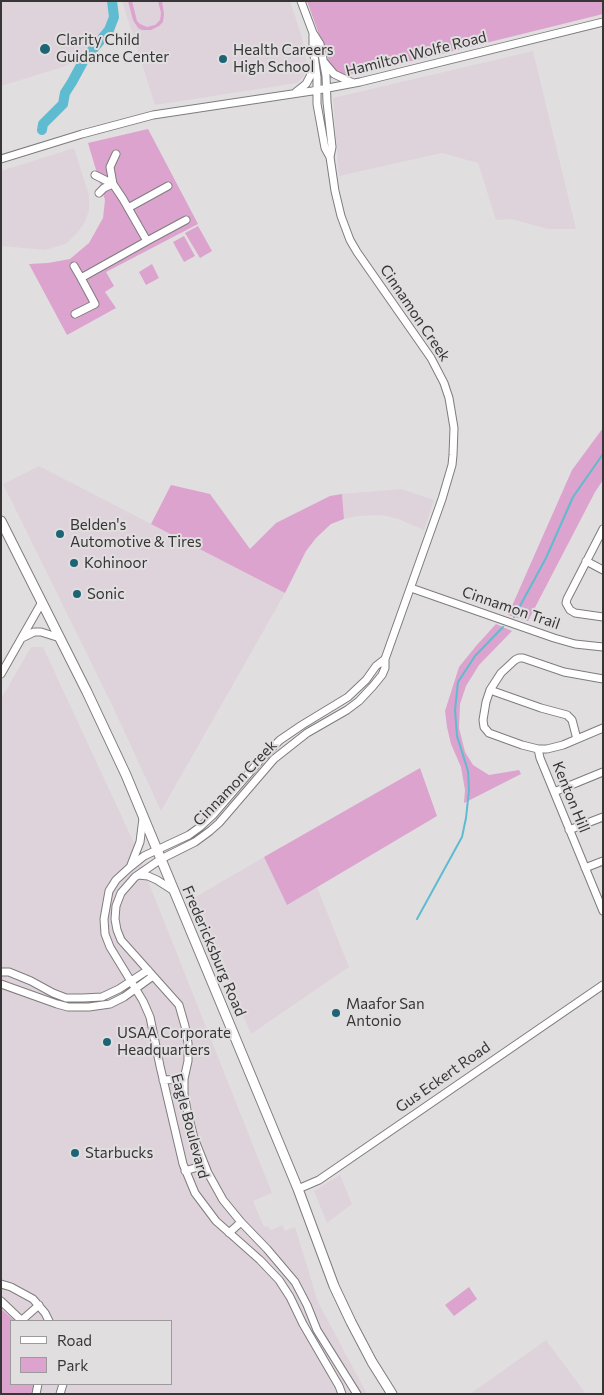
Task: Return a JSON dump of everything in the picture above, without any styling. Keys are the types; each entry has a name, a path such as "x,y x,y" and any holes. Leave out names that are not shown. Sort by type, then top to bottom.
{"main road":[{"name":"Fredericksburg Road","path":"1,521 126,775 298,1189 334,1286 372,1362 392,1394"}],"street":[{"name":"Cinnamon Creek","path":"159,854 195,842 210,831 280,754 307,733 347,710 382,675 385,668 385,659 442,499 452,465 453,417 444,383 431,358 370,272 350,240 340,216 330,157 332,147 323,60 320,44 313,32 301,1"},
{"name":"Hamilton Wolfe Road","path":"1,159 153,115 326,89 603,22"},
{"name":"Cinnamon Creek","path":"313,32 317,104 325,148 330,157"},
{"path":"323,60 334,74 354,83"},
{"path":"292,94 306,84 316,65"},
{"path":"116,154 110,167 113,184 147,242"},
{"path":"95,176 113,184"},
{"path":"99,193 104,188 113,184"},
{"path":"128,208 168,186"},
{"path":"81,278 186,220"},
{"path":"74,266 95,304 75,314"},
{"path":"603,529 567,599 567,607 575,613 603,618"},
{"path":"586,561 603,570"},
{"name":"Cinnamon Trail","path":"411,588 561,640 575,644 603,647"},
{"path":"1,674 42,602"},
{"path":"22,639 29,634 41,632 60,638"},
{"path":"603,679 564,672 519,658 501,673 490,690 483,720 489,733 538,749 556,747 603,728"},
{"name":"Cinnamon Creek","path":"159,854 200,827 280,740 339,704 358,688 376,666 385,659"},
{"path":"366,680 373,686"},
{"path":"490,690 567,715 572,720 578,739"},
{"name":"Kenton Hill","path":"538,749 540,758 602,907"},
{"path":"554,792 603,772"},
{"path":"219,808 226,814"},
{"path":"570,830 603,816"},
{"path":"131,866 140,842 143,818"},
{"name":"Eagle Boulevard","path":"159,854 144,856 116,880 109,891 104,919 105,934 110,947 136,989 150,1017 185,1170 195,1193 216,1221 260,1260 279,1280 342,1394"},
{"name":"Eagle Boulevard","path":"159,854 121,893 116,906 115,919 117,930 122,940 179,1005 185,1026 188,1061 184,1079 184,1094 194,1138 204,1165 224,1200 241,1222 267,1248 295,1282 308,1305 317,1330 357,1394"},
{"path":"585,868 603,861"},
{"path":"138,875 148,876 174,891"},
{"path":"1,972 9,972 66,998 83,998 102,997 131,982 148,970"},
{"path":"1,984 68,1007 89,1007 110,1004 124,997 153,976"},
{"name":"Gus Eckert Road","path":"298,1189 319,1180 603,985"},
{"path":"163,1080 184,1079"},
{"path":"185,1170 204,1165"},
{"path":"230,1233 241,1222"},
{"path":"1,1284 34,1299 48,1320"},
{"path":"1,1301 21,1320"},
{"path":"23,1320 39,1305"}],"shaded area":[{"name":"Clarity Child Guidance Center","path":"1,1 110,1 111,4 106,28 79,59 63,67 1,86"},
{"name":"Health Careers High School","path":"122,1 290,1 302,37 307,66 304,76 297,83 155,105"},
{"path":"533,51 576,229 548,229 511,219 496,220 478,163 442,153 339,176 333,98"},
{"path":"74,148 89,195 89,210 85,222 78,232 67,243 45,250 1,246 1,171"},
{"path":"39,466 285,593 161,811 112,705 3,484"},
{"path":"401,489 434,500 424,530 398,519 382,515 358,516 344,519 342,494"},
{"name":"USAA Corporate Headquarters","path":"31,647 43,647 135,845 272,1193 253,1201 264,1227 267,1226 271,1230 282,1225 285,1231 295,1227 318,1302 367,1394 1,1394 1,699"},
{"path":"264,857 287,904 317,887 349,967 251,1034 192,899"},
{"path":"340,1175 352,1204 327,1223 314,1191"},
{"path":"546,1340 586,1394 470,1394"}],"green space":[{"path":"128,1 132,1 137,21 147,27 155,25 160,20 161,13 158,1 162,1 163,22 151,30 138,28 133,20"},
{"path":"307,1 603,1 603,14 425,58 347,75 336,72 330,65"},
{"path":"148,129 198,224 106,272 114,286 105,292 116,308 67,335 29,264 70,259 89,243 103,218 105,200 88,143"},
{"path":"198,226 212,251 200,258 185,233"},
{"path":"184,236 195,256 184,262 173,242"},
{"path":"152,264 159,278 146,285 139,272"},
{"path":"603,428 603,480 528,621 508,615 572,470"},
{"path":"171,485 210,494 250,549 276,523 330,496 342,494 344,519 331,524 316,538 306,551 285,593 151,524"},
{"path":"496,624 512,631 479,665 466,686 460,704 459,728 465,752 473,765 489,775 519,770 521,774 464,803 465,790 461,767 451,744 445,711 459,667"},
{"path":"420,768 437,816 287,905 264,857"},
{"path":"469,1287 477,1299 454,1316 445,1305"},
{"path":"1,1309 14,1320 10,1320 10,1385 34,1385 32,1394 1,1394"}],"waterway":[{"path":"42,130 43,124 63,104 65,93 84,60 109,30 114,17 112,1"},
{"path":"514,617 546,558 573,497 603,454"},
{"path":"417,919 462,837 466,818 469,790 468,771 457,736 455,710 458,682 475,656 503,627"}],"place":[{"name":"Clarity Child Guidance Center","path":"45,49"},
{"name":"Health Careers High School","path":"223,59"},
{"name":"Belden's Automotive & Tires","path":"60,534"},
{"name":"Kohinoor","path":"74,563"},
{"name":"Sonic","path":"77,594"},
{"name":"Maafor San Antonio","path":"336,1013"},
{"name":"USAA Corporate Headquarters","path":"107,1042"},
{"name":"Starbucks","path":"75,1153"}]}
